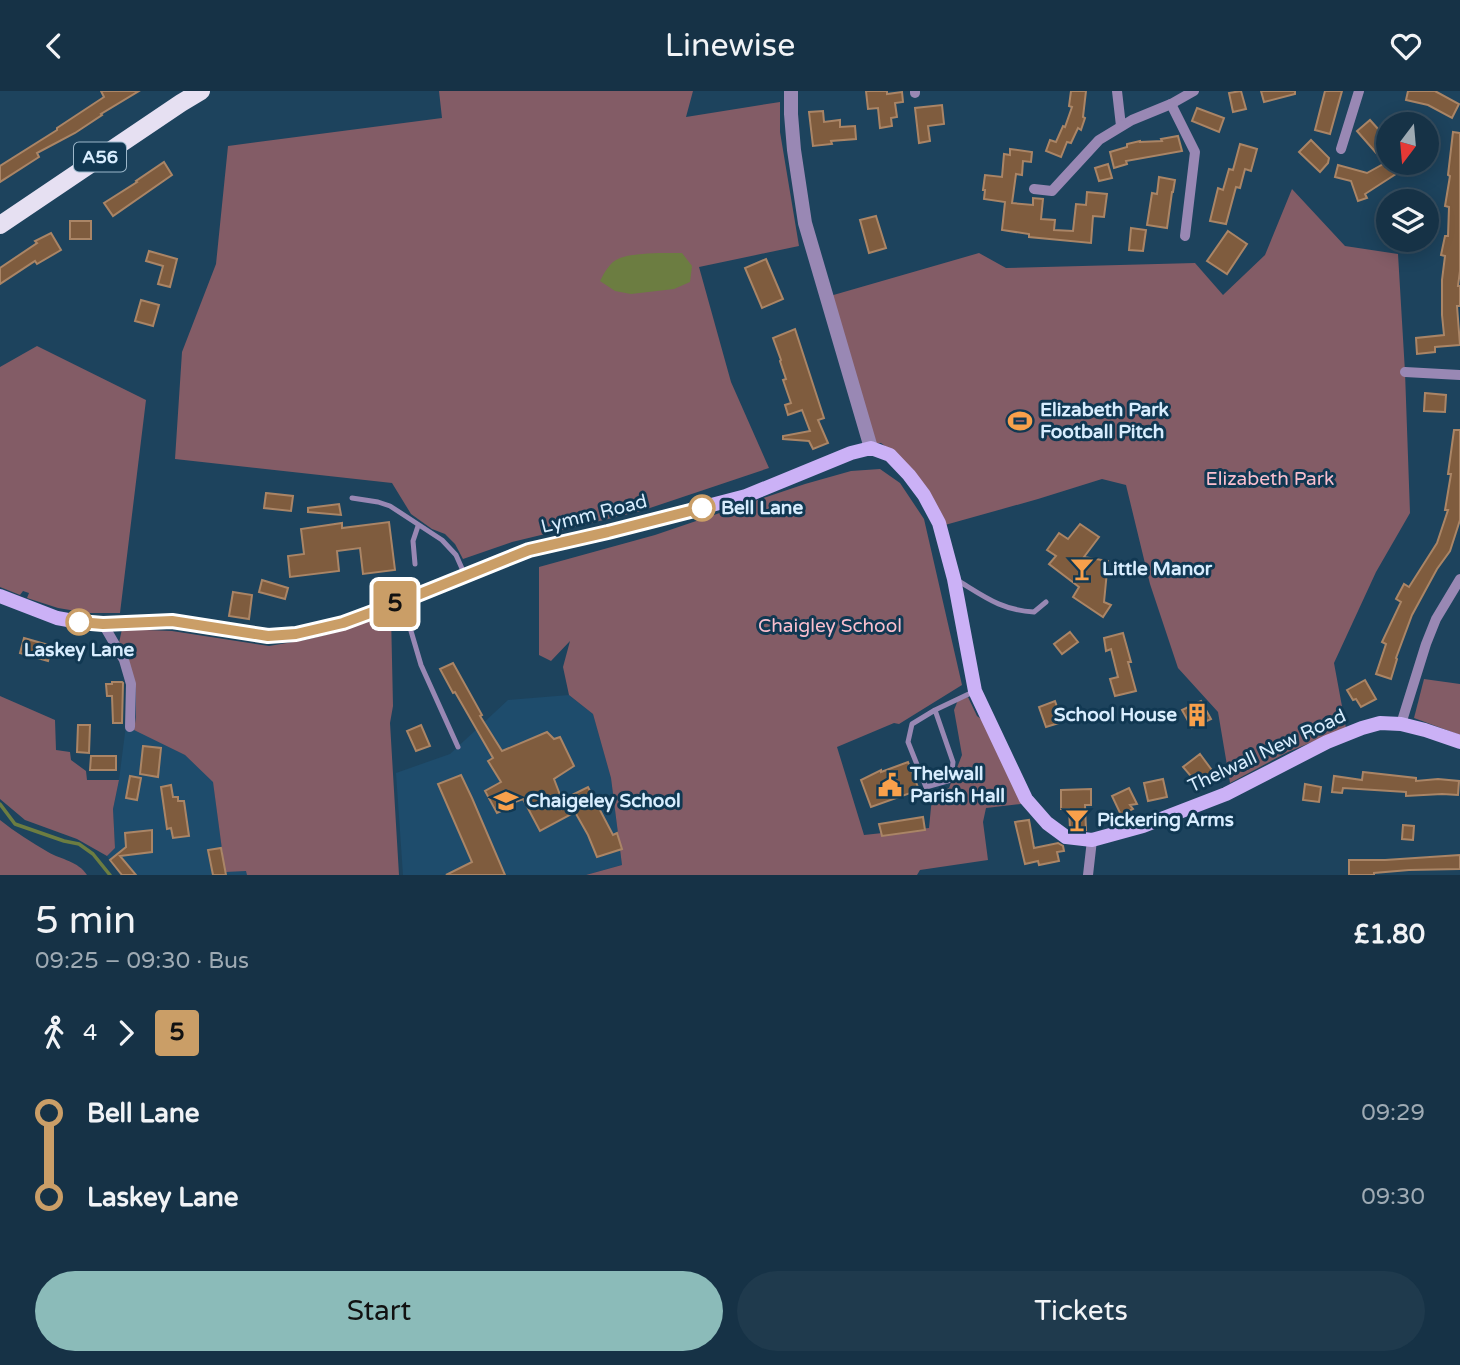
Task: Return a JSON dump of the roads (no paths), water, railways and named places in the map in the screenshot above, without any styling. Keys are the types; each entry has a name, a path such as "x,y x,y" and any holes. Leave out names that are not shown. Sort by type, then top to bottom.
{"main road":[{"name":"A56","path":"0,225 201,91"},
{"name":"Lymm Road","path":"0,596 57,618 79,622 103,624 172,621 268,636 296,634 343,623 529,550 746,496 851,453 871,448"},
{"path":"871,448 890,456 909,474 925,495 939,523 954,579 975,691 1026,799 1047,823 1066,837 1092,841"},
{"name":"Thelwall New Road","path":"1092,841 1143,826 1226,794 1327,742 1380,723 1401,724 1460,742"}],"street":[{"path":"792,91 794,151 805,223 871,448"},
{"path":"1117,91 1121,126"},
{"path":"1034,189 1052,191 1099,140 1132,120 1194,91"},
{"path":"1341,149 1359,91"},
{"path":"1171,104 1195,152 1185,236"},
{"path":"1405,372 1460,375"},
{"path":"1401,724 1436,619 1460,579"},
{"path":"103,624 124,660 131,684 130,727"},
{"path":"1088,875 1092,841"}],"lane":[{"path":"352,498 390,506 448,546 456,555 465,576"},
{"path":"415,564 413,541 418,526"},
{"path":"954,579 1003,607 1016,611 1034,612 1046,602"},
{"path":"405,600 421,665 458,747"},
{"path":"934,710 954,762 951,780 926,787 908,741 912,724 934,710 975,691"}],"waterway":[{"path":"0,804 15,824 79,844 93,854 110,875"}],"place":[{"name":"Elizabeth Park Football Pitch","path":"1020,421"},
{"name":"Bell Lane","path":"702,508"},
{"name":"Little Manor","path":"1082,569"},
{"name":"Laskey Lane","path":"79,622"},
{"name":"School House","path":"1197,715"},
{"name":"Thelwall Parish Hall","path":"890,785"},
{"name":"Chaigeley School","path":"506,801"},
{"name":"Pickering Arms","path":"1077,820"}],"park label":[{"name":"Elizabeth Park","path":"1270,479"},
{"name":"Chaigley School","path":"830,626"}]}
